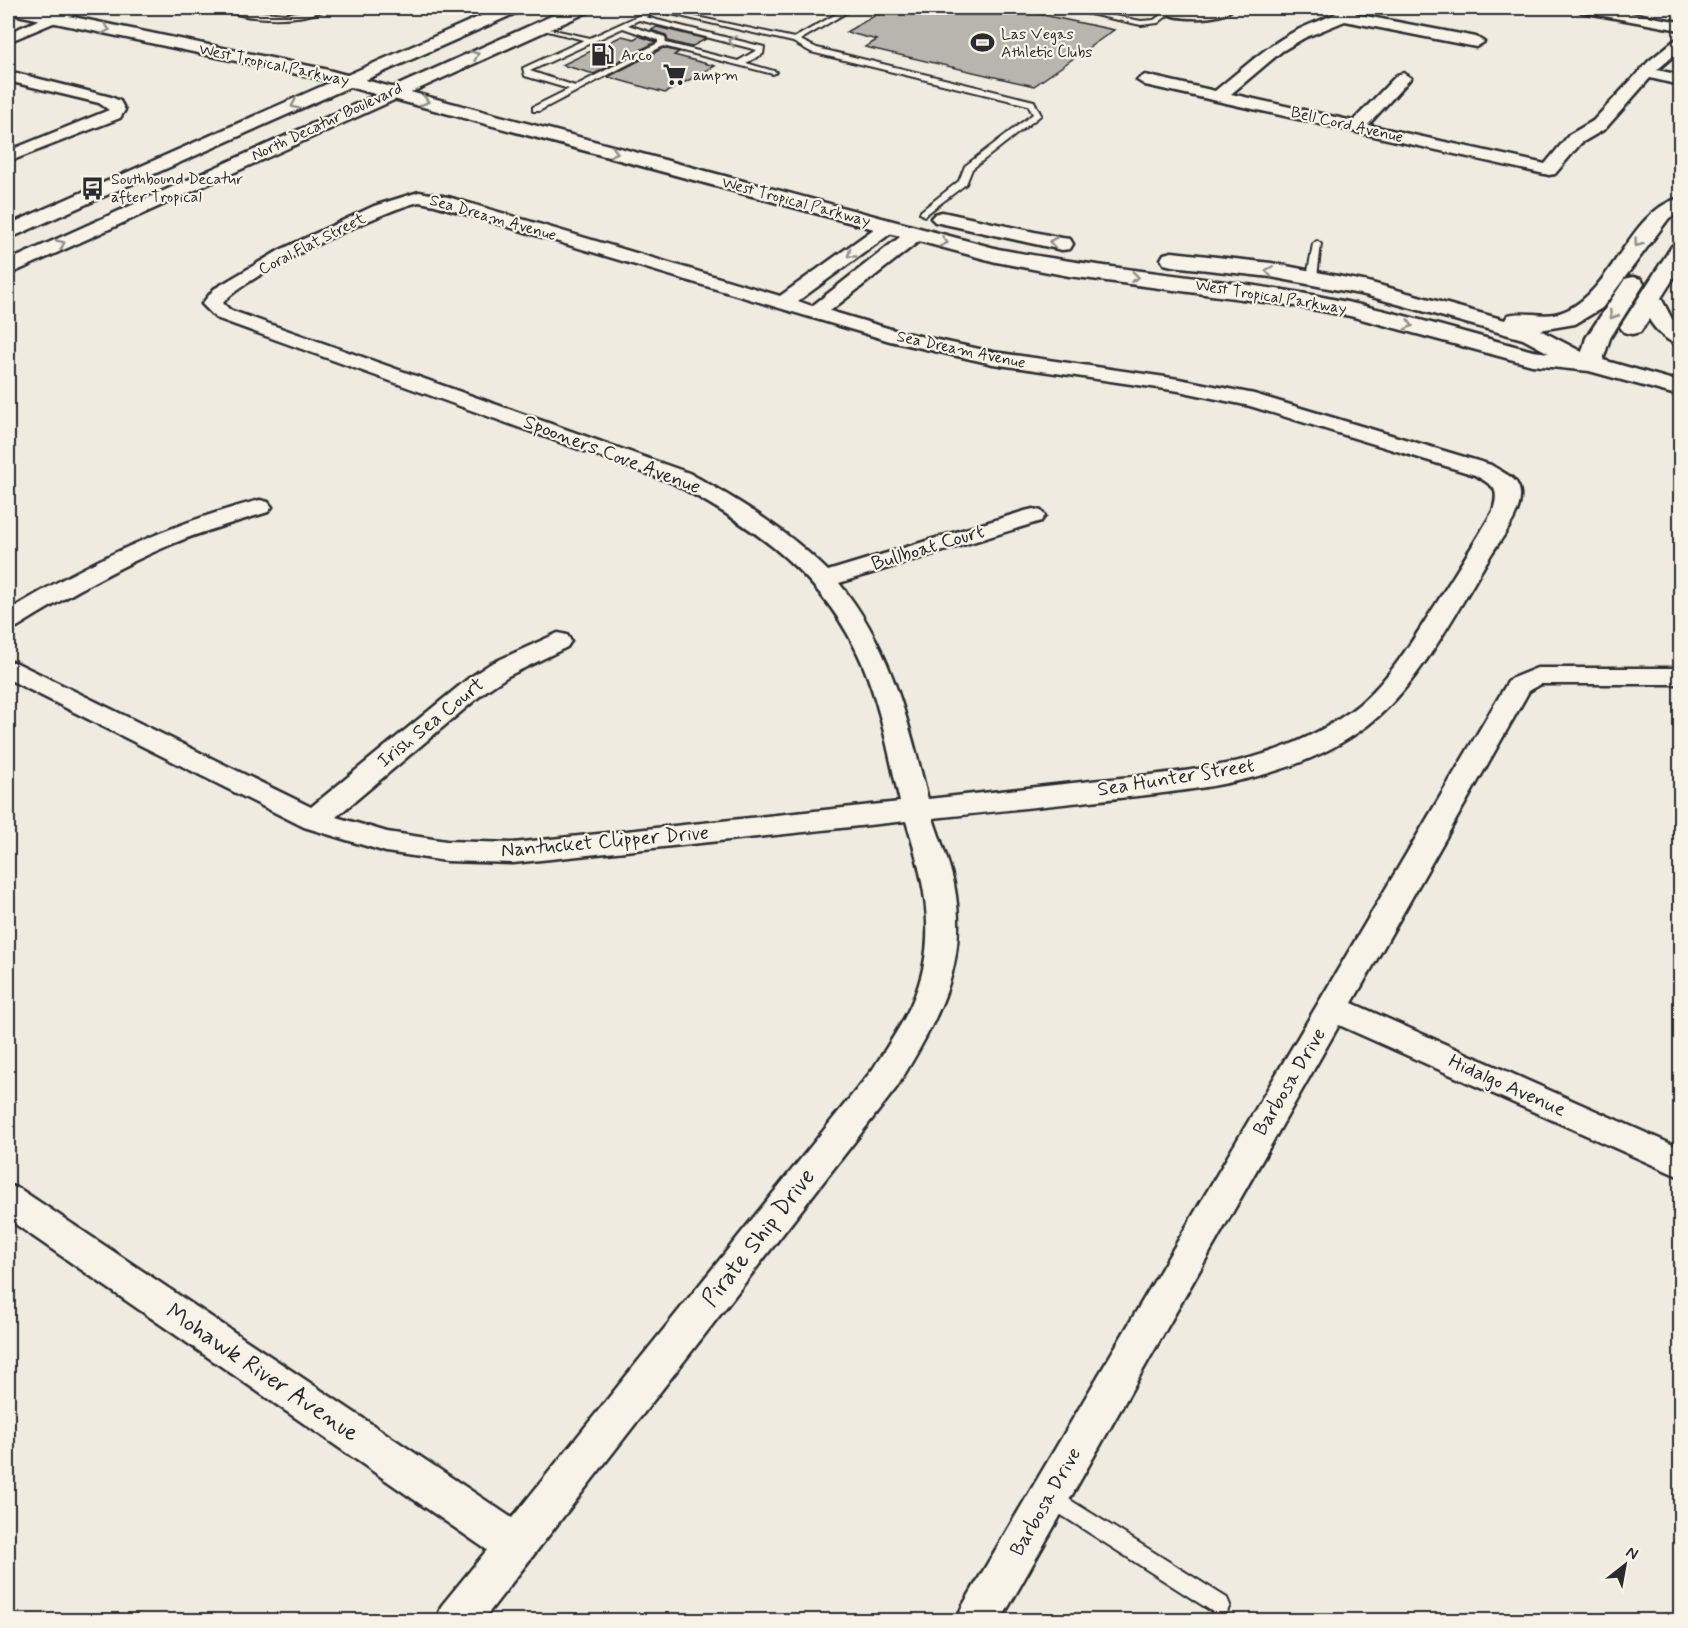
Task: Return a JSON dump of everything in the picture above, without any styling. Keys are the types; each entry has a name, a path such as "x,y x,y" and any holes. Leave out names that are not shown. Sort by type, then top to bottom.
{"main road":[{"name":"West Tropical Parkway","path":"8,8 393,92 908,226 996,255 1069,269 1295,298 1352,310 1532,358 1590,364 1680,389"},
{"name":"North Decatur Boulevard","path":"8,233 512,8"},
{"name":"North Decatur Boulevard","path":"8,268 582,8"},
{"path":"1171,8 1201,13 1225,8"},
{"name":"West Tropical Parkway","path":"349,59 453,87"},
{"path":"515,104 558,115"},
{"path":"1368,289 1522,321 1542,324 1566,320 1582,314 1594,303 1662,214 1680,204"},
{"name":"West Tropical Parkway","path":"901,207 908,226"},
{"path":"1590,364 1598,338 1680,214"},
{"name":"West Tropical Parkway","path":"908,226 1012,234 1078,247"},
{"path":"1590,364 1606,359 1619,348 1680,251"},
{"name":"West Tropical Parkway","path":"1154,257 1312,277 1368,289 1531,334 1590,364"},
{"path":"1650,298 1662,322 1680,338"}],"street":[{"path":"8,38 76,8"},
{"path":"1582,8 1680,26"},
{"path":"1219,96 1277,48 1299,35 1334,22 1348,12 1476,42"},
{"path":"1650,68 1680,43"},
{"path":"1650,68 1680,70"},
{"path":"1650,68 1680,80"},
{"name":"Bell Cord Avenue","path":"1145,80 1549,170 1575,139 1599,125 1610,114 1650,68"},
{"path":"8,76 105,100 114,104 117,110 114,115 8,157"},
{"path":"1357,128 1403,78"},
{"name":"Coral Flat Street","path":"212,304 220,294 262,268 384,207 400,200 419,197"},
{"name":"Sea Dream Avenue","path":"419,197 463,208 897,337 993,358 1179,385 1254,400 1450,459 1483,471 1505,484"},
{"path":"782,304 827,272 908,226"},
{"path":"814,314 857,280 908,226"},
{"path":"827,272 857,280"},
{"name":"Spooners Cove Avenue","path":"212,304 223,314 681,478 747,514 775,534 824,580 863,635 891,709 916,810"},
{"name":"Sea Hunter Street","path":"916,810 1227,774 1279,761 1321,741 1358,719 1387,692 1418,651 1505,511 1509,496 1505,484"},
{"path":"8,622 72,582 152,543 260,507"},
{"name":"Bullboat Court","path":"824,580 1033,516"},
{"name":"Irish Sea Court","path":"314,820 478,684 499,670 558,641"},
{"name":"Nantucket Clipper Drive","path":"8,669 314,820 386,843 446,851 513,853 916,810"},
{"name":"Barbosa Drive","path":"978,1620 1222,1196 1334,1009 1519,685 1537,676 1680,676"},
{"name":"Pirate Ship Drive","path":"457,1620 518,1546 885,1078 910,1037 932,994 941,956 942,924 936,872 916,810"},
{"name":"Hidalgo Avenue","path":"1334,1009 1680,1163"},
{"name":"Mohawk River Avenue","path":"8,1200 518,1546"}],"lane":[{"path":"223,8 287,18 302,16 325,8"},
{"path":"795,40 851,8"},
{"path":"1065,8 1141,23 1156,22 1171,8"},
{"path":"576,89 528,74 526,70 657,9 795,40 814,50 1031,103 1037,115 968,168 963,182 908,226"},
{"path":"639,18 760,49 760,52 738,64"},
{"path":"622,26 656,36 662,39 663,44"},
{"path":"538,27 591,40"},
{"path":"536,109 663,44 773,72"},
{"path":"1312,277 1317,244"},
{"path":"1049,1496 1220,1605"}],"building":[{"name":"Las Vegas Athletic Clubs","path":"888,8 1010,8 1114,30 1034,86 865,47 877,40 846,32"},
{"path":"657,27 706,39 691,47 668,41 666,35 651,30"},
{"path":"622,36 634,39 639,36 656,42 594,74 562,65"},
{"path":"663,48 679,52 674,55 715,66 665,93 608,77"}],"place":[{"name":"Las Vegas Athletic Clubs","path":"983,43"},
{"name":"Arco","path":"603,55"},
{"name":"ampm","path":"675,75"},
{"name":"Southbound Decatur after Tropical","path":"93,188"}]}
